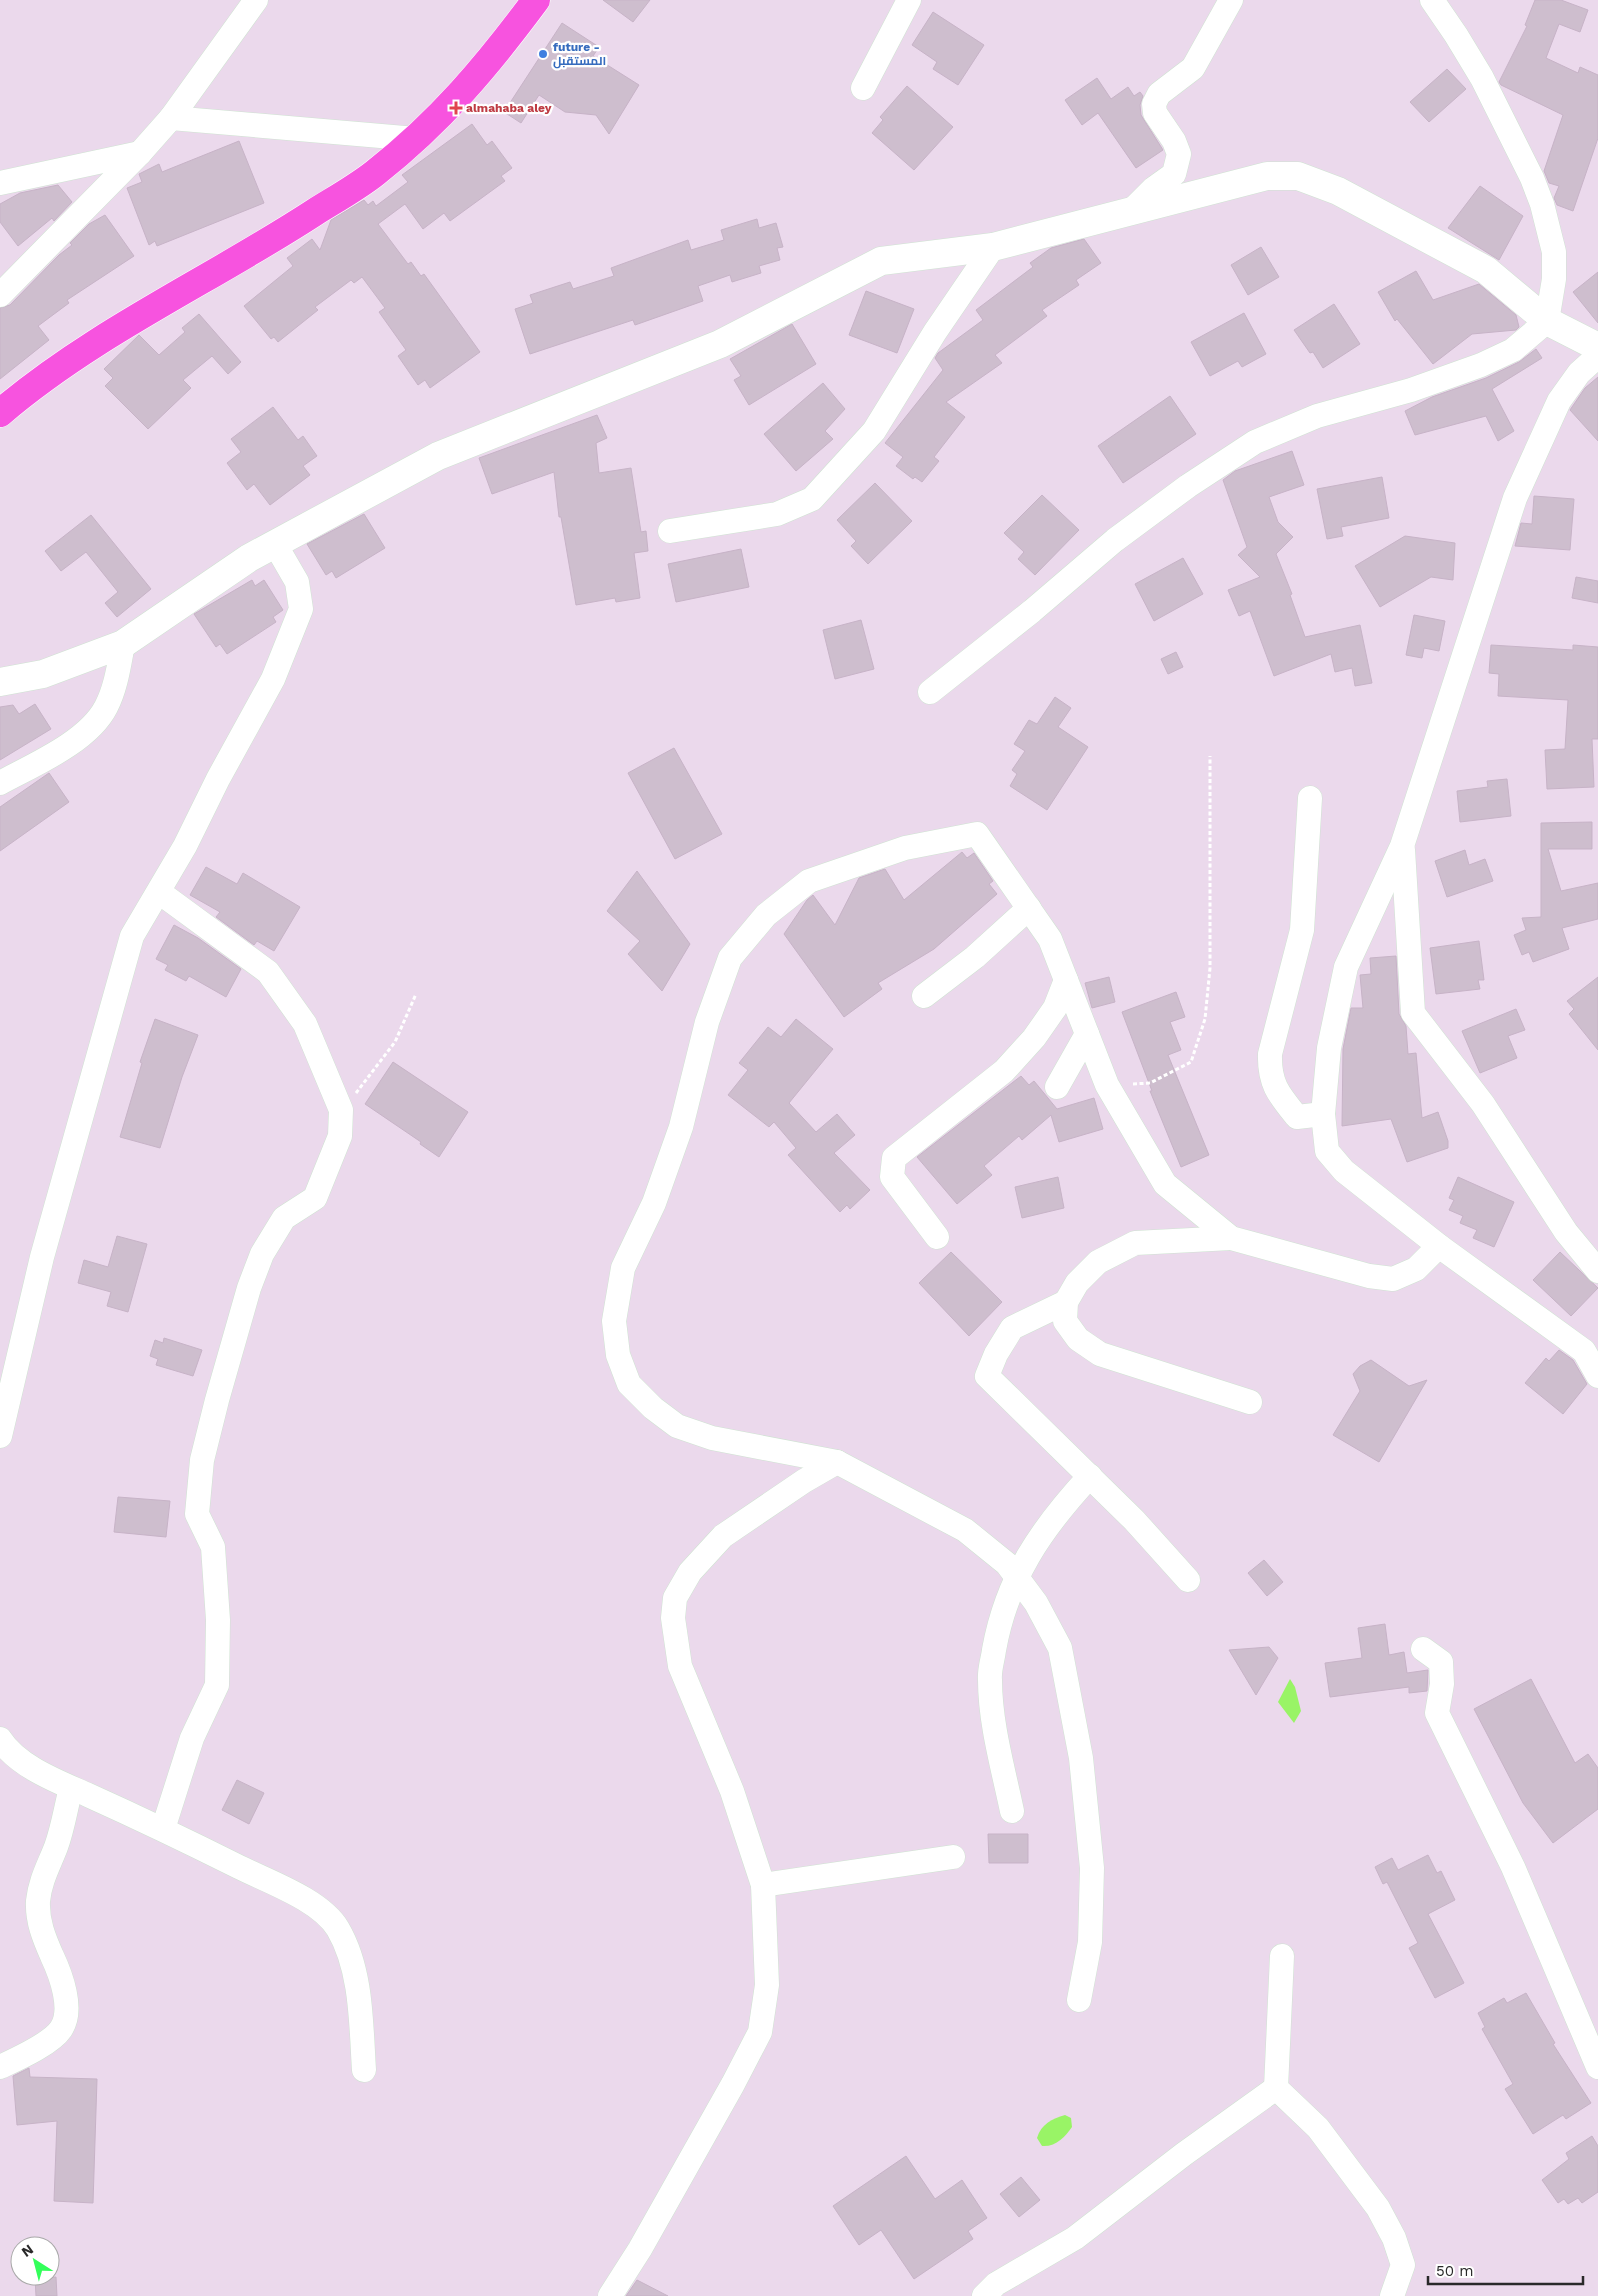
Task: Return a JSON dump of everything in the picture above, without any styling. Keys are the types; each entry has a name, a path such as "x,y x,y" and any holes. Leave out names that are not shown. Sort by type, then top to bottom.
{"main road":[{"path":"0,413 53,370 102,338 257,250 373,174 416,139 452,105 536,0"}],"street":[{"path":"0,295 171,118 256,0"},
{"path":"863,88 909,0"},
{"path":"1132,210 1153,189 1174,174 1179,154 1174,141 1155,114 1154,104 1159,94 1193,68 1231,0"},
{"path":"930,692 1032,611 1115,540 1188,486 1256,442 1317,416 1411,390 1481,365 1513,350 1548,320 1554,279 1554,252 1542,204 1532,178 1482,78 1432,0"},
{"path":"171,118 416,139"},
{"path":"0,183 140,152"},
{"path":"0,682 43,674 123,644 198,591 275,544 438,456 720,344 881,261 993,247 1267,176 1298,176 1338,191 1486,270 1548,320 1598,347"},
{"path":"670,531 777,514 812,498 874,431 935,332 993,247"},
{"path":"1598,356 1579,373 1559,401 1515,498 1402,846 1346,967 1329,1048 1323,1114 1327,1151 1344,1171 1439,1246 1584,1352 1598,1376"},
{"path":"0,1436 3,1408 42,1257 132,936 159,892 273,679 301,609 297,582 275,544"},
{"path":"0,782 52,755 92,728 106,708 116,681 123,644"},
{"path":"1310,798 1302,930 1270,1054 1269,1071 1272,1082 1297,1118 1323,1114"},
{"path":"1079,2000 1090,1942 1092,1868 1081,1758 1060,1648 1036,1603 1007,1564 965,1530 837,1462 712,1438 677,1426 653,1408 629,1384 618,1354 614,1322 623,1268 654,1202 681,1127 707,1022 730,958 766,915 809,881 905,848 977,834 1050,939 1107,1085 1165,1184 1231,1238"},
{"path":"1402,846 1413,1013 1483,1104 1566,1232 1598,1271"},
{"path":"159,892 268,972 305,1024 341,1110 340,1136 315,1198 284,1218 262,1254 249,1288 202,1460 197,1514 213,1547 218,1620 217,1685 192,1738 163,1829"},
{"path":"924,996 975,957 1029,908"},
{"path":"937,1237 892,1177 894,1158 1004,1071 1034,1038 1055,1008 1066,980"},
{"path":"1057,1087 1087,1034"},
{"path":"1250,1402 1100,1354 1078,1339 1066,1321 1066,1302 1077,1284 1098,1262 1135,1243 1231,1238 1369,1276 1393,1279 1416,1269 1439,1246"},
{"path":"1066,1302 1012,1328 996,1354 987,1376 1168,1555 1188,1580"},
{"path":"610,2296 650,2232 734,2084 760,2032 768,1985 763,1885 732,1791 680,1666 673,1618 675,1598 690,1572 724,1536 804,1481 837,1462"},
{"path":"1012,1811 996,1735 990,1679 998,1631 1009,1590 1024,1560 1071,1497 1090,1476"},
{"path":"1422,1649 1441,1662 1442,1684 1438,1713 1479,1802 1513,1867 1598,2067"},
{"path":"0,1739 39,1774 163,1829 303,1899 326,1914 338,1929 350,1959 359,2001 364,2070"},
{"path":"0,2067 51,2039 62,2029 67,2016 64,1994 56,1964 40,1930 38,1902 42,1880 56,1845 71,1788"},
{"path":"763,1885 954,1857"},
{"path":"1282,1956 1276,2088 1318,2128 1378,2208 1394,2238 1403,2265 1392,2296"},
{"path":"984,2296 996,2284 1075,2238 1184,2154 1276,2088"}],"path":[{"path":"1107,1085 1150,1083 1190,1062 1205,1019 1210,968 1210,756"},
{"path":"341,1110 367,1082 395,1042 416,994"}],"shaded area":[{"path":"1290,1679 1295,1687 1301,1711 1294,1723 1278,1702"},
{"path":"1065,2115 1071,2118 1072,2127 1056,2143 1042,2146 1037,2138 1041,2129 1051,2120"}],"building":[{"path":"603,0 650,0 633,22"},
{"path":"1535,0 1561,0 1588,10 1580,32 1559,24 1546,58 1578,73 1580,67 1598,75 1598,138 1573,211 1557,205 1554,198 1559,186 1549,183 1544,171 1563,115 1501,85 1499,82 1527,26 1525,25"},
{"path":"933,12 984,45 958,85 933,69 937,62 912,45"},
{"path":"562,23 599,47 593,56 639,85 609,134 596,115 565,112 539,95 521,123 504,112"},
{"path":"1447,69 1466,89 1429,122 1410,102"},
{"path":"1097,78 1111,99 1128,87 1134,96 1140,92 1143,96 1140,105 1141,115 1163,150 1136,168 1098,113 1082,125 1065,100"},
{"path":"907,86 953,127 914,170 872,133 883,120 880,117"},
{"path":"472,124 487,145 492,141 512,168 501,176 505,181 450,221 444,213 423,229 405,204 378,224 408,264 411,262 421,276 424,274 480,352 430,388 425,380 418,385 398,356 406,350 379,312 385,308 362,277 354,283 351,280 315,307 318,310 278,342 274,337 271,339 244,306 293,266 287,258 312,239 320,250 331,220 364,200 368,205 373,201 376,206 408,182 402,175"},
{"path":"239,141 264,203 157,246 155,241 149,245 127,188 142,182 139,174 159,164 162,172"},
{"path":"58,185 72,202 54,221 52,218 18,246 0,222 0,204 20,193"},
{"path":"1480,186 1523,216 1499,260 1448,228"},
{"path":"105,215 134,256 67,300 69,303 38,326 49,340 0,379 0,308 10,305 59,255 72,245 70,243 89,224"},
{"path":"757,219 759,228 776,223 783,247 777,248 780,260 759,266 761,273 732,282 730,275 698,286 703,301 635,325 633,320 530,354 515,309 533,303 530,295 570,282 573,289 614,276 611,268 688,240 691,250 724,240 721,230"},
{"path":"1084,239 1101,263 1076,280 1079,285 1042,310 1047,316 995,355 1002,363 946,402 965,417 934,457 939,461 922,482 915,477 913,479 896,466 903,457 885,443 943,370 935,358 938,353 983,320 976,310 1033,267 1030,263 1051,248"},
{"path":"1261,247 1279,277 1248,295 1231,265"},
{"path":"1416,271 1433,300 1479,284 1516,315 1519,327 1516,330 1472,334 1433,364 1397,319 1395,321 1378,292"},
{"path":"1598,272 1598,323 1573,292"},
{"path":"866,291 914,309 897,353 849,335"},
{"path":"1334,304 1360,344 1323,368 1313,352 1310,353 1294,330"},
{"path":"1244,313 1266,354 1242,367 1238,361 1210,376 1191,342"},
{"path":"199,314 241,362 228,374 212,356 183,380 191,388 148,429 105,386 113,378 104,369 139,335 159,355 185,332 182,328"},
{"path":"792,324 816,364 749,405 734,380 741,376 730,359"},
{"path":"1536,349 1542,358 1492,389 1514,431 1498,441 1486,416 1415,435 1405,411 1432,397 1486,378 1519,362"},
{"path":"1598,377 1598,441 1570,410 1585,388"},
{"path":"823,383 845,409 825,431 833,439 796,471 764,434"},
{"path":"1170,396 1196,434 1123,483 1098,446"},
{"path":"273,407 298,440 303,436 317,456 303,466 310,475 270,505 254,484 247,490 227,463 241,452 231,439"},
{"path":"597,415 607,438 596,443 599,473 631,468 641,532 646,531 648,551 634,553 640,598 616,602 615,598 576,605 561,517 559,517 554,472 492,494 479,458"},
{"path":"1292,451 1304,485 1269,497 1278,522 1293,537 1276,554 1292,594 1290,595 1305,637 1360,625 1372,683 1355,686 1352,668 1335,672 1331,654 1274,676 1250,611 1239,616 1228,590 1260,577 1238,555 1247,547 1223,480 1235,471"},
{"path":"1382,477 1389,518 1341,527 1343,536 1327,539 1317,489"},
{"path":"875,483 912,521 868,564 851,546 856,541 837,520"},
{"path":"1042,495 1079,530 1035,575 1018,559 1024,552 1004,533"},
{"path":"1534,496 1574,499 1570,550 1515,546 1521,523 1532,524"},
{"path":"364,514 385,548 336,578 332,571 326,575 307,544"},
{"path":"91,515 151,589 117,617 105,603 118,592 86,552 61,571 45,551"},
{"path":"1405,536 1455,543 1453,580 1431,577 1380,607 1355,566"},
{"path":"741,549 749,587 676,602 668,564"},
{"path":"1183,558 1203,594 1154,621 1135,584"},
{"path":"1576,577 1598,581 1598,603 1572,598"},
{"path":"252,580 255,586 264,580 283,610 273,617 276,622 227,654 220,644 216,647 194,614"},
{"path":"1414,615 1445,621 1439,651 1424,648 1422,658 1406,655"},
{"path":"861,620 874,669 835,679 823,630"},
{"path":"1491,645 1573,650 1573,645 1598,647 1598,739 1592,739 1594,787 1547,789 1545,750 1565,749 1568,700 1498,696 1499,674 1489,673"},
{"path":"1176,652 1183,667 1168,674 1161,659"},
{"path":"1055,697 1071,708 1058,727 1088,747 1047,810 1010,786 1017,774 1012,770 1025,751 1014,744 1029,720 1037,724"},
{"path":"35,704 51,729 0,760 0,707 13,705 19,714"},
{"path":"674,748 722,834 675,859 628,773"},
{"path":"49,773 69,802 0,851 0,807"},
{"path":"1507,779 1511,816 1460,822 1457,791 1488,787 1487,781"},
{"path":"1592,822 1592,849 1548,849 1561,891 1598,883 1598,919 1562,928 1569,949 1533,962 1529,952 1522,955 1514,935 1526,930 1522,918 1541,917 1541,823"},
{"path":"1465,850 1469,865 1485,859 1493,881 1447,897 1435,861"},
{"path":"962,852 967,858 974,853 993,881 989,884 997,894 934,949 878,983 882,989 844,1017 784,934 807,900 813,895 835,925 859,878 885,869 904,900"},
{"path":"206,867 237,884 243,873 300,907 274,951 257,941 254,945 216,917 220,912 190,895"},
{"path":"637,871 690,944 662,991 628,954 640,941 607,911"},
{"path":"174,925 198,938 241,969 226,997 189,976 186,981 165,970 168,965 156,959"},
{"path":"1479,941 1484,980 1478,980 1480,989 1436,994 1430,948"},
{"path":"1396,956 1399,1014 1406,1026 1408,1054 1416,1053 1422,1118 1438,1112 1448,1141 1448,1148 1407,1162 1391,1119 1342,1126 1343,1049 1351,1008 1363,1008 1360,975 1371,974 1370,958"},
{"path":"1109,977 1115,1002 1092,1008 1085,983"},
{"path":"1598,977 1598,1050 1569,1014 1574,1009 1567,1001"},
{"path":"1176,992 1185,1017 1170,1022 1181,1050 1168,1055 1209,1155 1181,1167 1150,1091 1152,1091 1122,1012"},
{"path":"1516,1009 1525,1030 1508,1036 1517,1058 1480,1073 1462,1031"},
{"path":"155,1019 198,1035 182,1077 160,1148 120,1137 142,1063 140,1062"},
{"path":"796,1019 833,1049 789,1103 816,1132 837,1114 855,1135 834,1153 870,1190 850,1209 847,1205 840,1212 788,1155 796,1148 774,1122 769,1127 728,1095 748,1070 739,1063 768,1027 781,1037"},
{"path":"393,1062 468,1112 439,1157 420,1144 421,1142 365,1104"},
{"path":"1021,1076 1029,1085 1034,1081 1057,1109 1094,1098 1103,1129 1059,1142 1051,1115 1022,1140 1019,1136 984,1166 992,1175 957,1204 917,1157"},
{"path":"1058,1177 1064,1208 1022,1218 1015,1187"},
{"path":"1458,1177 1514,1202 1494,1247 1473,1238 1477,1230 1460,1223 1463,1216 1449,1210 1454,1200 1449,1198"},
{"path":"117,1236 147,1244 128,1312 107,1306 111,1292 78,1283 84,1260 108,1267"},
{"path":"951,1252 1002,1302 969,1336 919,1283"},
{"path":"1560,1252 1598,1288 1571,1316 1533,1280"},
{"path":"164,1338 202,1350 193,1376 156,1365 158,1359 150,1356 155,1340 163,1343"},
{"path":"1559,1350 1573,1360 1587,1384 1563,1414 1525,1383 1546,1358 1549,1361"},
{"path":"1371,1360 1409,1386 1427,1380 1379,1462 1333,1435 1360,1391 1353,1374 1360,1366"},
{"path":"118,1497 170,1501 166,1537 114,1532"},
{"path":"1264,1560 1283,1582 1267,1596 1248,1573"},
{"path":"1385,1624 1389,1655 1404,1652 1407,1673 1428,1670 1427,1691 1409,1693 1409,1687 1330,1697 1325,1663 1362,1658 1358,1628"},
{"path":"1269,1647 1278,1658 1256,1695 1229,1650"},
{"path":"1531,1679 1575,1763 1588,1754 1598,1768 1598,1809 1553,1843 1523,1803 1474,1709"},
{"path":"237,1780 264,1793 249,1824 222,1810"},
{"path":"988,1834 1028,1834 1028,1863 989,1863"},
{"path":"1428,1855 1437,1873 1441,1871 1455,1900 1428,1914 1464,1983 1435,1998 1409,1948 1418,1943 1387,1882 1383,1884 1375,1867 1392,1858 1398,1870"},
{"path":"1526,1993 1555,2043 1553,2044 1591,2103 1566,2119 1563,2115 1533,2134 1505,2089 1513,2084 1482,2029 1485,2027 1478,2013 1504,1998 1507,2003"},
{"path":"29,2068 30,2077 97,2079 93,2203 54,2201 57,2121 17,2125 13,2076"},
{"path":"1592,2136 1598,2146 1598,2192 1582,2203 1578,2198 1568,2204 1564,2199 1558,2203 1542,2180 1569,2159 1566,2153"},
{"path":"906,2156 935,2199 962,2180 987,2218 968,2231 973,2239 914,2279 881,2230 859,2245 833,2206"},
{"path":"1021,2177 1040,2200 1019,2217 1000,2194"},
{"path":"637,2280 668,2296 626,2296"},
{"path":"35,2286 56,2286 57,2296 36,2296"}],"place":[{"name":"future - المستقبل","path":"543,54"},
{"name":"almahaba aley","path":"456,108"}]}
